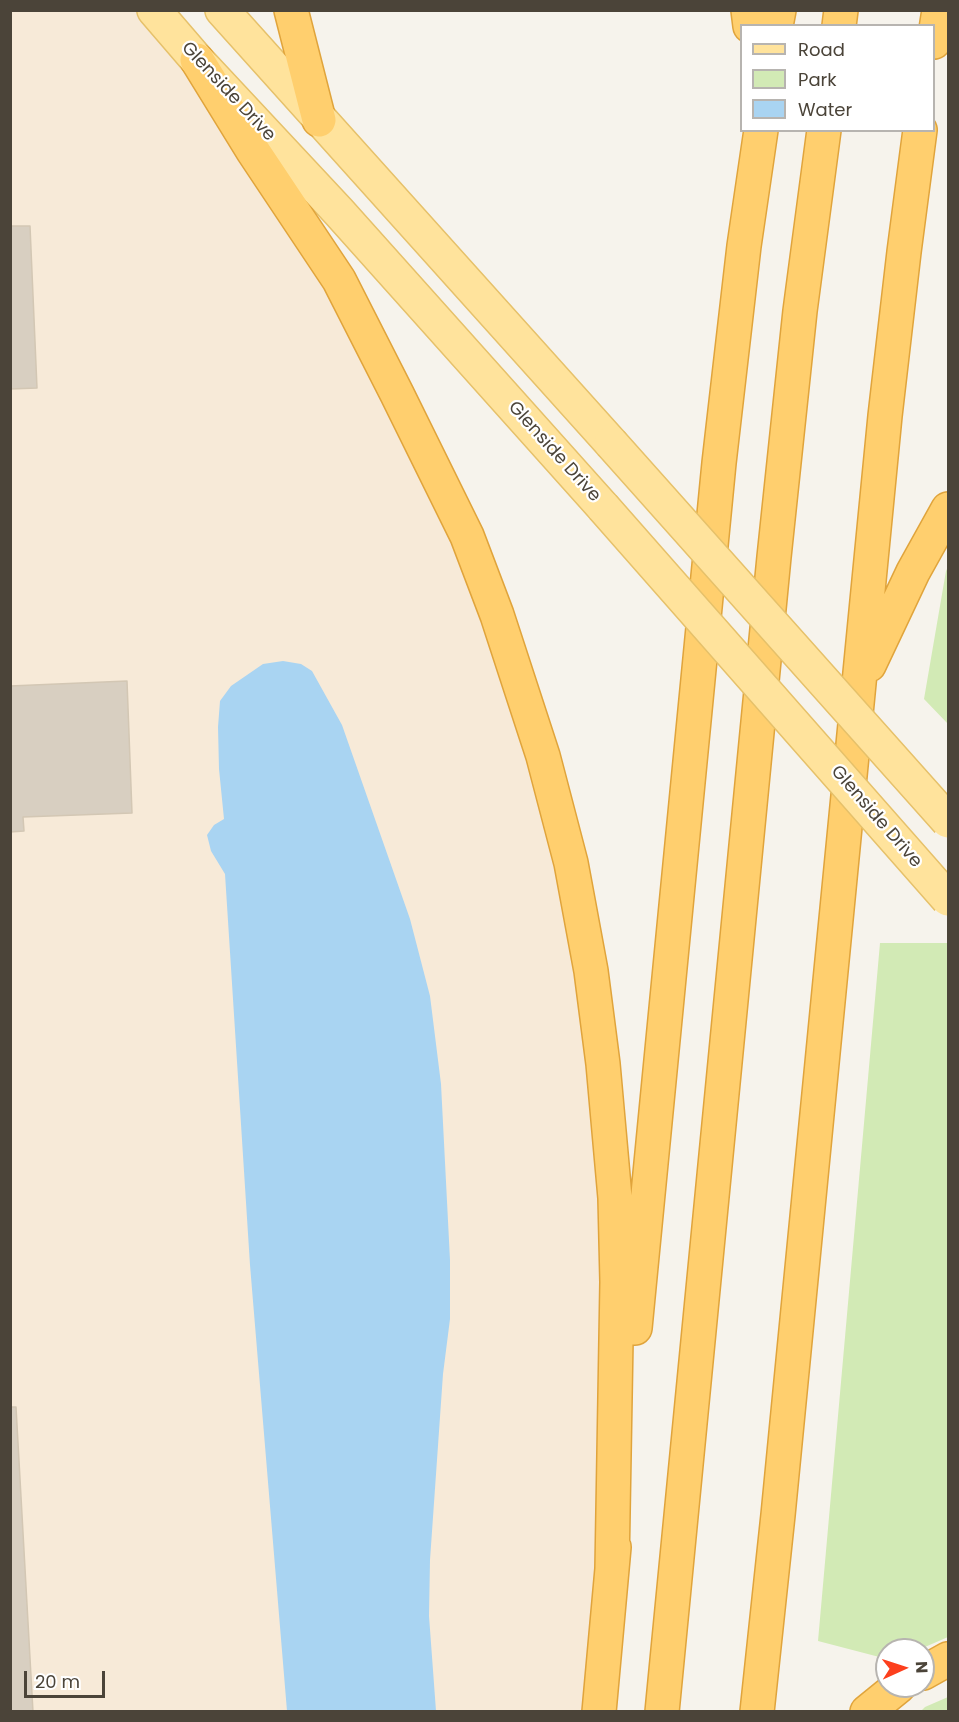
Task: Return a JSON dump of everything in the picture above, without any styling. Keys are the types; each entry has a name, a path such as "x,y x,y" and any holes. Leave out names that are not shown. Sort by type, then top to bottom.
{"highway":[{"path":"291,10 319,120"},
{"path":"935,31 939,10"},
{"path":"197,60 253,151 339,280 397,394 467,536 497,615 543,756 571,863 591,971 603,1064 615,1198 617,1282 612,1569"},
{"path":"744,246 749,132"},
{"path":"599,1712 717,475 744,246 761,132"},
{"path":"662,1712 774,557 824,132"},
{"path":"757,1712 885,416 920,132"},
{"path":"859,685 912,572 948,509"},
{"path":"867,1712 885,1698"}],"main road":[{"name":"Glenside Drive","path":"154,10 197,60 339,212 603,507 948,899"},
{"path":"222,10 948,820"}],"shaded area":[{"path":"11,11 154,11 253,151 497,615 603,1064 599,1711 11,1712"}],"green space":[{"path":"948,567 948,724 924,699"},
{"path":"880,943 948,943 948,1637 935,1643 935,1638 875,1638 875,1656 818,1641"},
{"path":"948,1697 948,1711 921,1711 925,1707"}],"water":[{"path":"283,661 301,664 312,671 342,725 410,919 430,996 441,1084 450,1260 450,1319 443,1374 430,1560 429,1616 436,1711 287,1711 250,1265 225,874 211,851 207,835 214,825 224,819 219,769 220,701 231,686 263,664"}],"building":[{"path":"10,226 30,226 37,388 10,389"},
{"path":"127,681 132,813 23,817 24,831 10,832 10,686"},
{"path":"10,1407 16,1407 33,1712 10,1712"}]}
